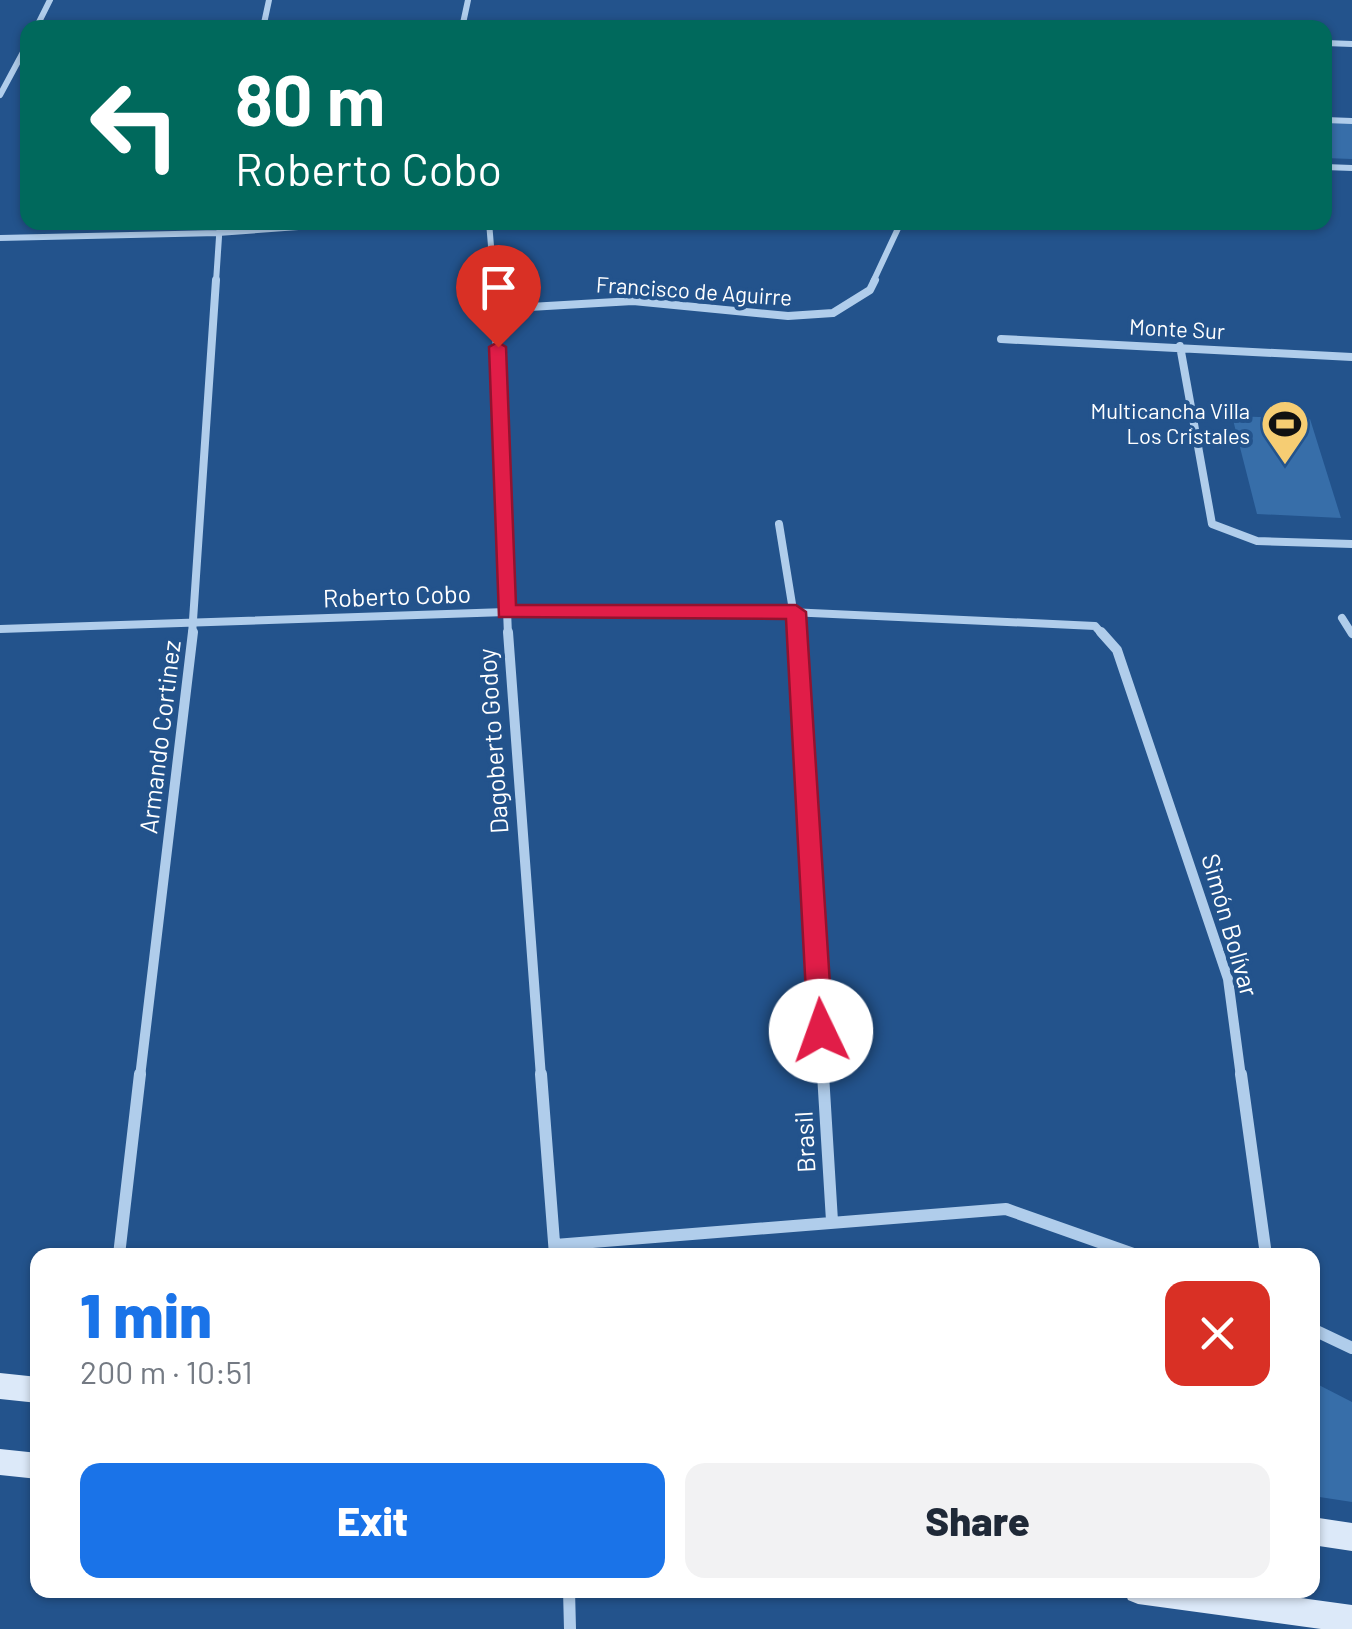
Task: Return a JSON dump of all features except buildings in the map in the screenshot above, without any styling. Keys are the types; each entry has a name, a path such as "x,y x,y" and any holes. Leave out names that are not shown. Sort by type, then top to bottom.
{"main road":[{"path":"0,1386 30,1389"},
{"path":"0,1462 30,1465"},
{"path":"1320,1532 1352,1537"},
{"path":"1197,1598 1352,1619"}],"street":[{"path":"0,95 20,58"},
{"path":"0,238 175,230"},
{"name":"Armando Cortinez","path":"120,1248 194,622 219,230"},
{"name":"Dagoberto Godoy","path":"490,230 506,612 555,1248"},
{"name":"Francisco de Aguirre","path":"496,309 633,301 788,316 833,312 870,290 896,230"},
{"name":"Monte Sur","path":"1000,339 1352,358"},
{"path":"1180,346 1212,524 1257,541 1352,544"},
{"name":"Brasil","path":"779,524 796,612 832,1221"},
{"name":"Roberto Cobo","path":"0,629 506,612 796,612 1095,626"},
{"path":"1342,618 1352,634"},
{"name":"Simón Bolívar","path":"1095,626 1117,650 1228,979 1265,1248"},
{"path":"574,1248 832,1221 1006,1209 1116,1248"},
{"path":"1320,1333 1352,1348"},
{"path":"569,1598 570,1629"}],"shaded area":[{"path":"1332,122 1352,123 1352,159 1332,158"},
{"name":"Multicancha Villa Los Cristales","path":"1232,416 1310,419 1341,518 1257,514"},
{"path":"1320,1386 1352,1402 1352,1502 1320,1497"}],"place":[{"name":"Multicancha Villa Los Cristales","path":"1285,466"}],"route":[{"path":"498,347 506,612 796,612 821,1031"}]}
